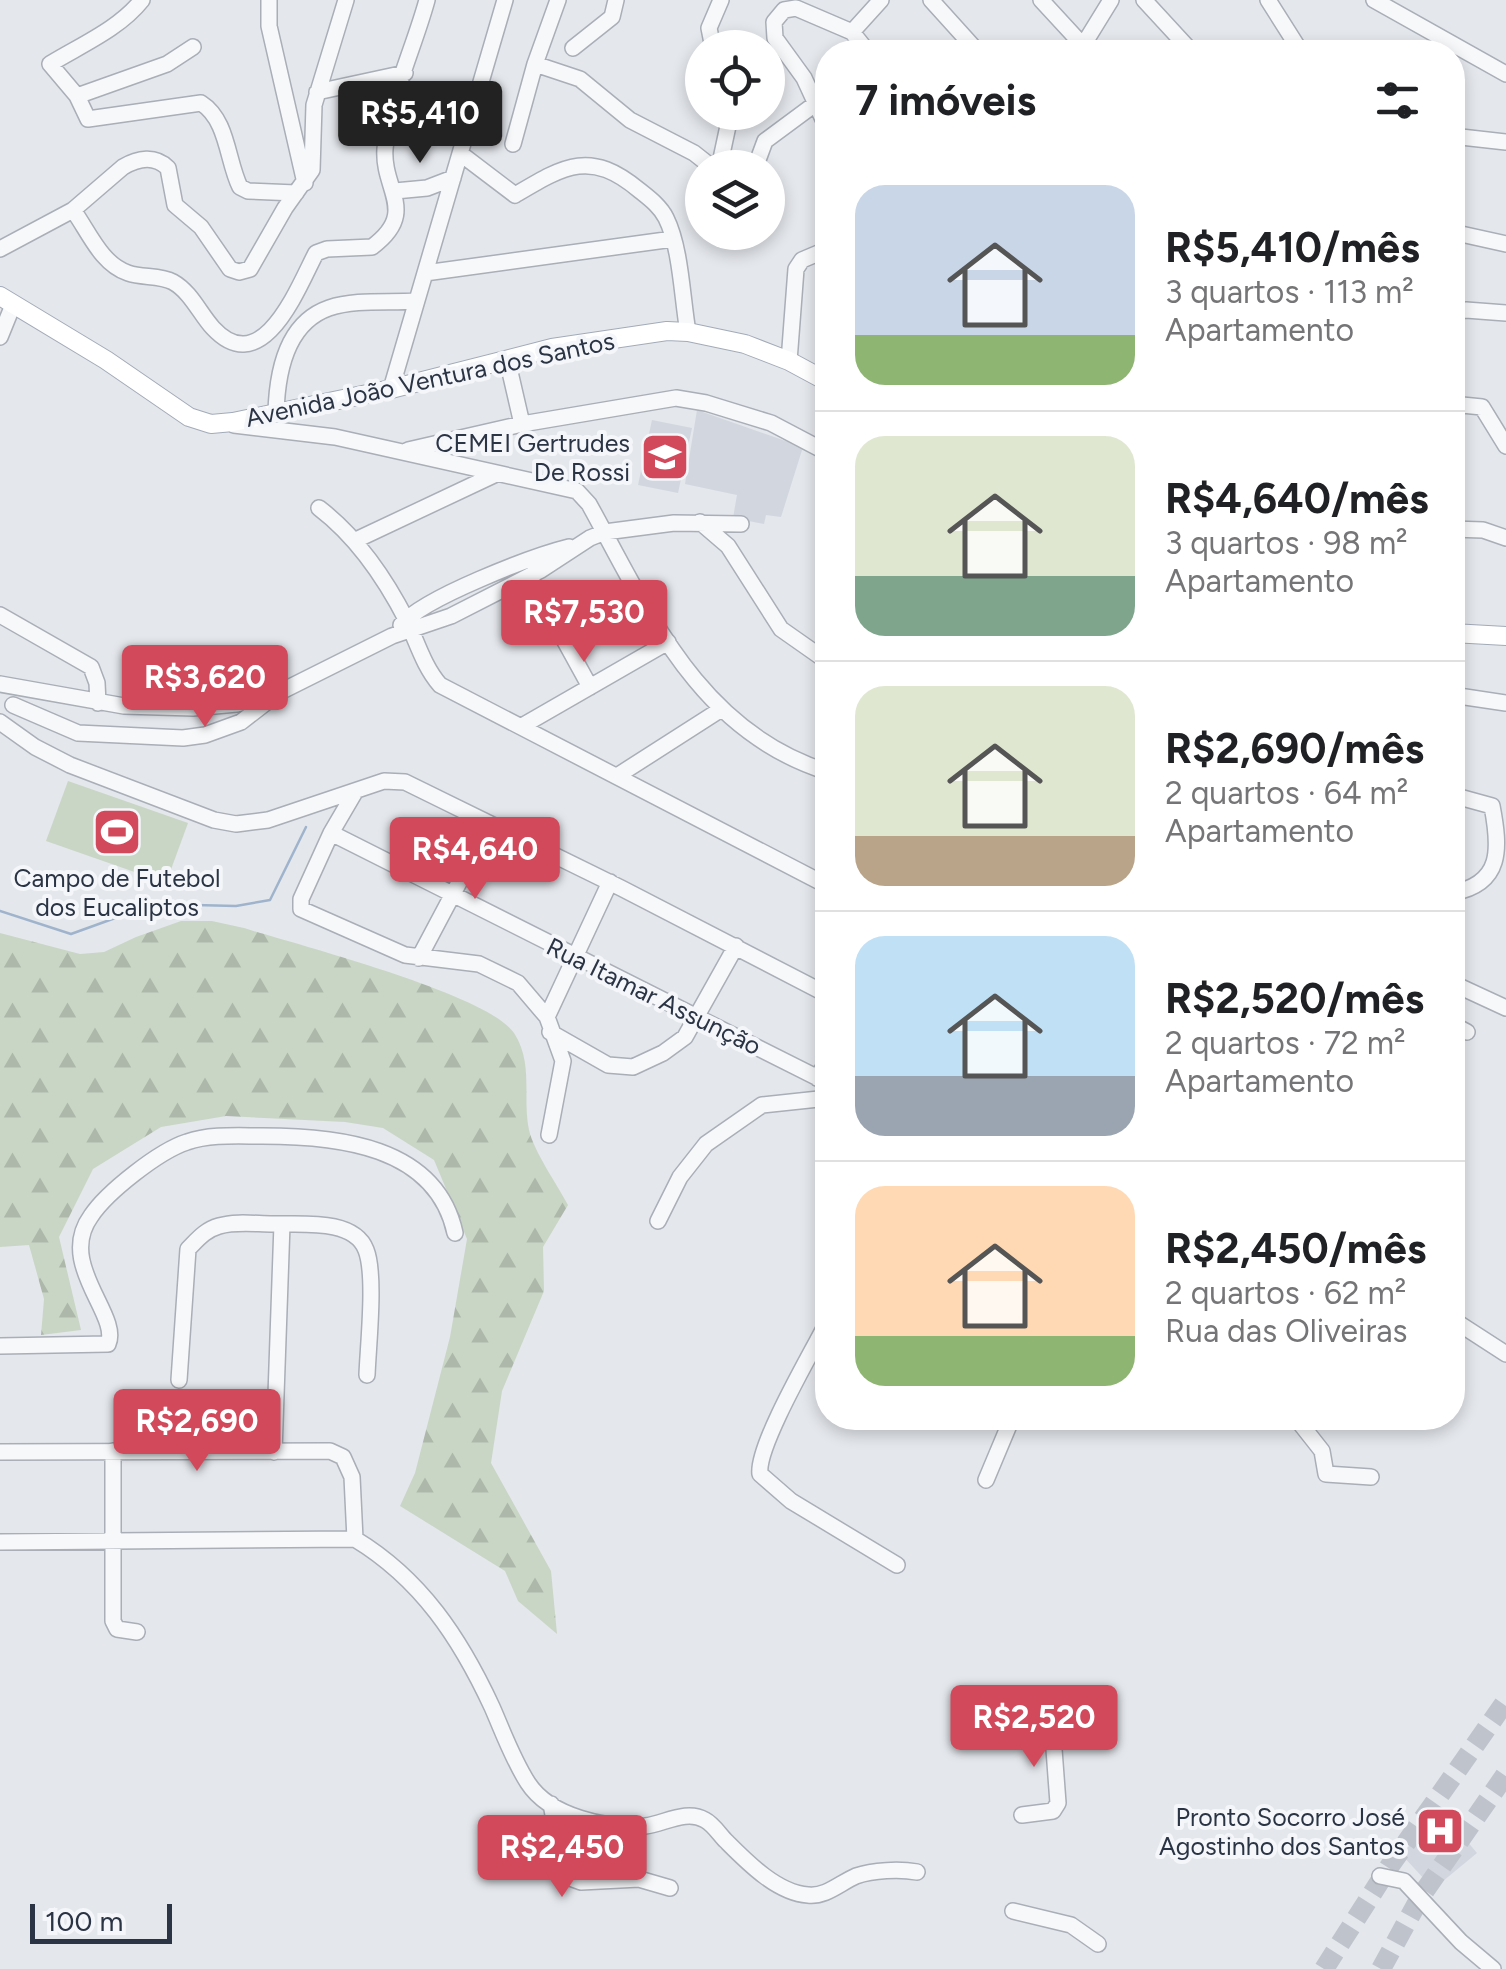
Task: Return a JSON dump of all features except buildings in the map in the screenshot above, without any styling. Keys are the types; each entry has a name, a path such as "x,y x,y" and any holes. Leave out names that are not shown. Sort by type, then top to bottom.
{"main road":[{"name":"Avenida João Ventura dos Santos","path":"7,300 106,360 189,418 220,424 390,389 552,348 632,335 688,332 740,343 815,375"},
{"path":"1465,634 1506,636"}],"street":[{"path":"142,0 109,29 50,64 76,96 88,120 201,103 219,124 240,187 300,188"},
{"path":"269,0 270,26 300,188"},
{"path":"0,249 73,210 132,162 151,159 168,168 175,206 201,227 230,269 240,272 250,268 313,165 316,92 346,0"},
{"path":"73,210 108,262 128,273 174,282 220,335 242,342 264,336 274,328 316,253 327,249 363,250 378,244 394,220 398,201 385,152 427,0"},
{"path":"390,389 505,0"},
{"path":"512,144 534,64 558,0"},
{"path":"573,48 612,16 616,0"},
{"path":"708,30 721,0"},
{"path":"852,32 881,0"},
{"path":"931,0 967,40"},
{"path":"1041,0 1075,40"},
{"path":"1089,40 1111,0"},
{"path":"1144,0 1181,40"},
{"path":"1268,0 1293,40"},
{"path":"1374,0 1445,40"},
{"path":"762,150 765,141 815,104 804,78 775,38 774,22 784,10 796,8 852,32 858,40"},
{"path":"76,96 166,64 193,47"},
{"path":"1465,51 1506,74"},
{"path":"534,64 580,80 630,120 688,150"},
{"path":"316,92 405,73"},
{"path":"1465,137 1506,142"},
{"path":"461,154 515,195 556,170 588,164 608,168 656,204 666,217 673,238 688,332"},
{"path":"395,191 427,188 454,178"},
{"path":"1465,235 1506,244"},
{"path":"425,273 673,238"},
{"path":"789,361 796,269 802,260 815,254"},
{"path":"0,337 7,300"},
{"path":"276,413 282,361 311,318 336,306 416,302"},
{"path":"1465,311 1506,313"},
{"path":"506,360 522,424"},
{"path":"402,451 522,424 676,398 706,402 757,418 815,447"},
{"path":"1465,404 1482,407 1506,446"},
{"path":"220,424 290,430 402,451 576,491 589,504 668,642 704,694 779,753 815,767"},
{"path":"356,540 496,474"},
{"path":"319,508 356,540 440,685 815,879"},
{"path":"700,522 728,546 781,629 815,653"},
{"path":"408,625 451,616 605,532 700,522 742,524"},
{"path":"1465,530 1483,530 1506,538"},
{"path":"13,704 78,732 183,738 205,735 241,722 278,694 392,636 429,604 516,564 583,544"},
{"path":"530,576 590,688"},
{"path":"0,615 90,667 98,703"},
{"path":"522,726 668,642"},
{"path":"0,684 98,703 160,709 237,704 278,694"},
{"path":"23,689 0,722 70,765 221,822 248,824 384,781 405,782 815,988"},
{"path":"1465,696 1506,703"},
{"path":"616,776 720,710"},
{"path":"355,792 301,898 304,913 419,958 479,964 500,972 525,990 549,1024 563,1061 549,1135"},
{"path":"1465,799 1499,809 1500,866 1484,880 1465,887"},
{"path":"419,958 490,824"},
{"name":"Rua Itamar Assunção","path":"331,833 815,1076"},
{"path":"549,1024 574,958 610,882"},
{"path":"549,1024 608,1065 633,1067 685,1037 736,946"},
{"path":"1465,989 1506,1008"},
{"path":"658,1221 680,1177 706,1144 762,1105 815,1099"},
{"path":"0,1346 106,1346 111,1341 111,1332 83,1268 81,1240 85,1228 91,1215 131,1178 187,1142 234,1136 282,1136 356,1143 403,1162 419,1173 446,1206 455,1233"},
{"path":"179,1380 188,1249 204,1233 229,1224 326,1225 356,1237 366,1248 370,1271 367,1376"},
{"path":"274,1452 282,1224"},
{"path":"1465,1328 1506,1354"},
{"path":"815,1344 792,1385 760,1459 760,1474 791,1502 898,1565"},
{"path":"986,1480 1007,1430"},
{"path":"1305,1430 1322,1451 1326,1474 1371,1477"},
{"path":"114,1451 113,1621 117,1628 137,1632"},
{"path":"0,1452 330,1451 343,1456 352,1476 355,1538"},
{"path":"0,1542 355,1538 410,1580 438,1611 475,1672 528,1784 552,1804 584,1819 607,1824 648,1826 691,1816 705,1820 743,1858 777,1883 803,1895 822,1894 860,1875 916,1872"},
{"path":"1022,1815 1054,1811 1058,1802 1053,1736 1037,1721"},
{"path":"552,1804 563,1869 570,1878 581,1882 639,1880 670,1888"},
{"path":"1380,1876 1404,1881 1461,1942 1493,1969"},
{"path":"1013,1910 1071,1925 1098,1944"}],"shaded area":[{"path":"697,410 803,447 781,517 766,515 764,524 733,518 737,495 685,484"},
{"name":"CEMEI Gertrudes De Rossi","path":"652,420 692,428 678,493 638,485"},
{"name":"Pronto Socorro José Agostinho dos Santos","path":"1439,1808 1477,1853 1437,1886 1426,1881 1402,1855"}],"green space":[{"name":"Campo de Futebol dos Eucaliptos","path":"68,781 188,823 166,883 46,841"},
{"path":"181,921 212,921 244,928 389,972 468,1003 497,1018 514,1033 524,1057 529,1130 568,1205 543,1247 544,1291 502,1391 491,1463 551,1571 557,1634 518,1601 505,1571 400,1506 415,1473 450,1337 467,1239 434,1160 383,1128 345,1122 226,1116 161,1127 93,1169 59,1237 81,1330 41,1335 44,1299 29,1245 0,1247 0,933 80,954 104,952"}],"waterway":[{"path":"0,911 71,934 154,904 236,906 270,900 306,827"}],"tunnel":[{"path":"1324,1969 1389,1867 1506,1701"},
{"path":"1381,1969 1421,1896 1506,1774"}],"place":[{"name":"CEMEI Gertrudes De Rossi","path":"665,457"},
{"name":"Campo de Futebol dos Eucaliptos","path":"117,832"},
{"name":"Pronto Socorro José Agostinho dos Santos","path":"1440,1831"}]}
